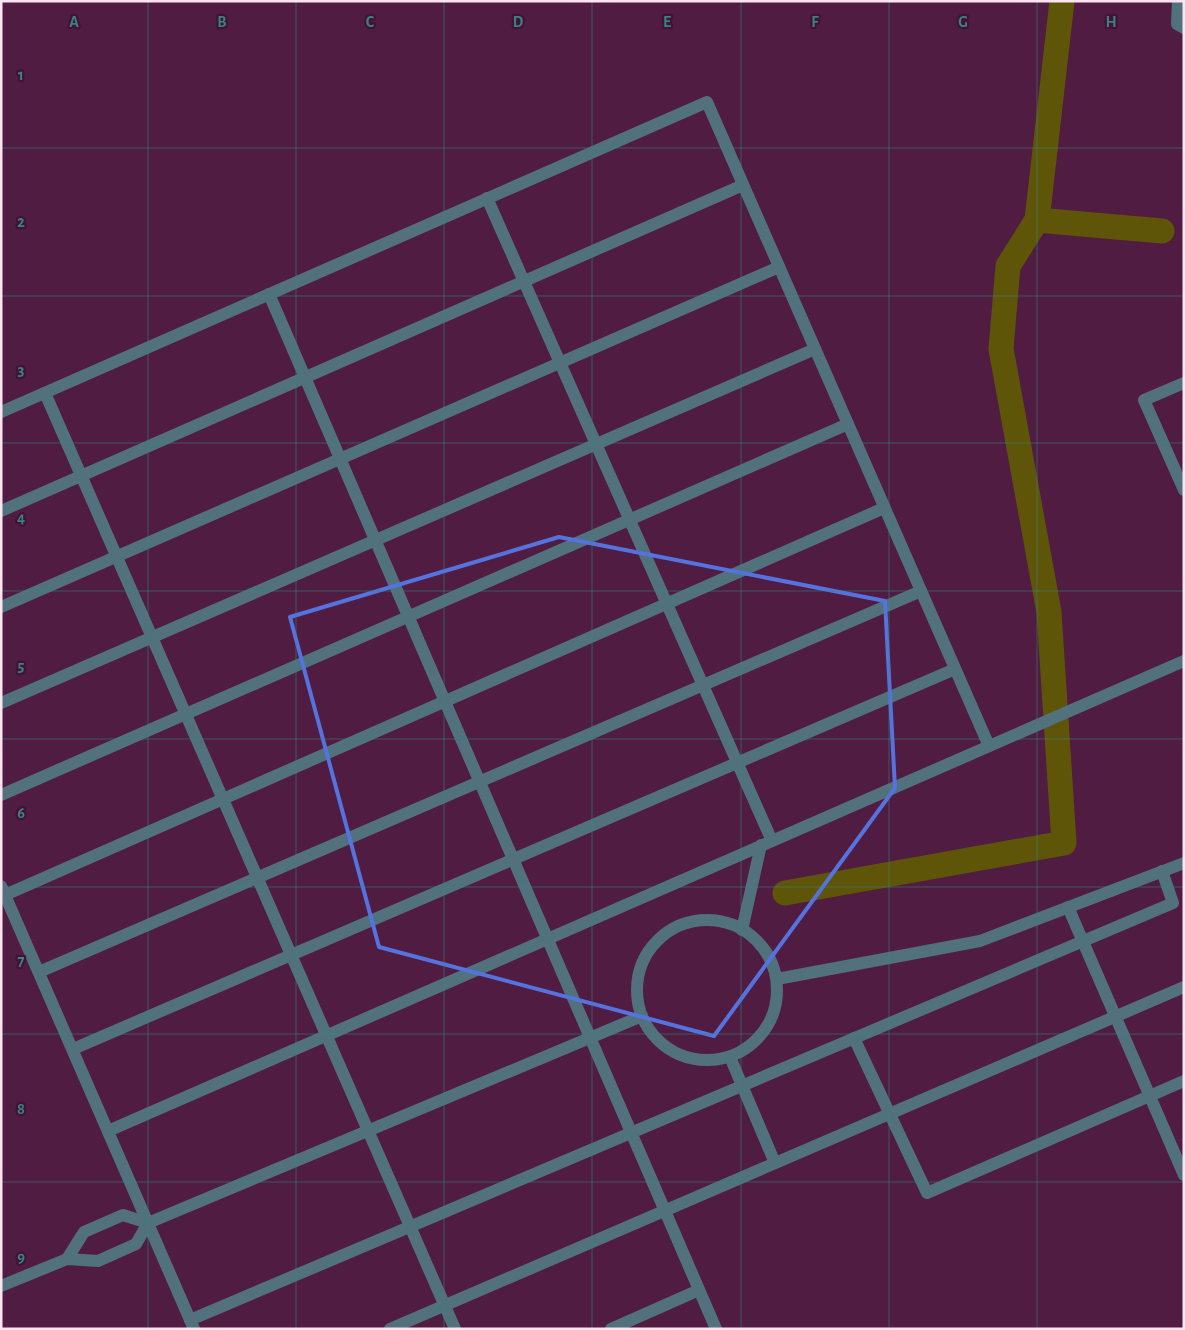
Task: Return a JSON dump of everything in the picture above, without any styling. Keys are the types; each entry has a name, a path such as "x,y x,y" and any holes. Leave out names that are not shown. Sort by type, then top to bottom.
{"lane":[{"path":"1178,1 1177,24 1184,28"},
{"path":"1,412 707,102 988,746"},
{"path":"1,511 743,185"},
{"path":"487,198 737,763 767,843 742,930"},
{"path":"1,607 779,267"},
{"path":"269,294 716,1329"},
{"path":"1,703 815,349"},
{"path":"1184,383 1144,400 1181,475 1184,490"},
{"path":"45,393 455,1329"},
{"path":"1,795 848,424"},
{"path":"884,508 224,799 3,891 192,1324 411,1226 1173,903 1162,871"},
{"path":"39,972 921,590"},
{"path":"108,1131 1184,661"},
{"path":"73,1049 955,669"},
{"path":"777,978 980,941 1184,863"},
{"path":"1068,907 1184,1175"},
{"path":"700,920 722,922 742,930 758,942 770,959 777,978 777,999 772,1018 762,1035 747,1048 730,1057 708,1060 688,1058 668,1049 652,1035 642,1016 637,995 639,974 647,954 661,937 680,926 700,920"},
{"path":"390,1329 1184,987"},
{"path":"1,1286 67,1258 98,1261 136,1244 148,1223 642,1016"},
{"path":"854,1038 927,1193 1184,1081"},
{"path":"730,1057 775,1163"},
{"path":"67,1258 84,1232 123,1215 148,1223"},
{"path":"611,1329 699,1290"}],"highlighted area":[{"path":"559,537 885,601 895,788 714,1036 379,947 290,617"}],"waterway":[{"path":"785,893 1064,843 1049,612 1001,349 1008,266 1037,220 1062,1"},
{"path":"1037,220 1162,231"}]}
